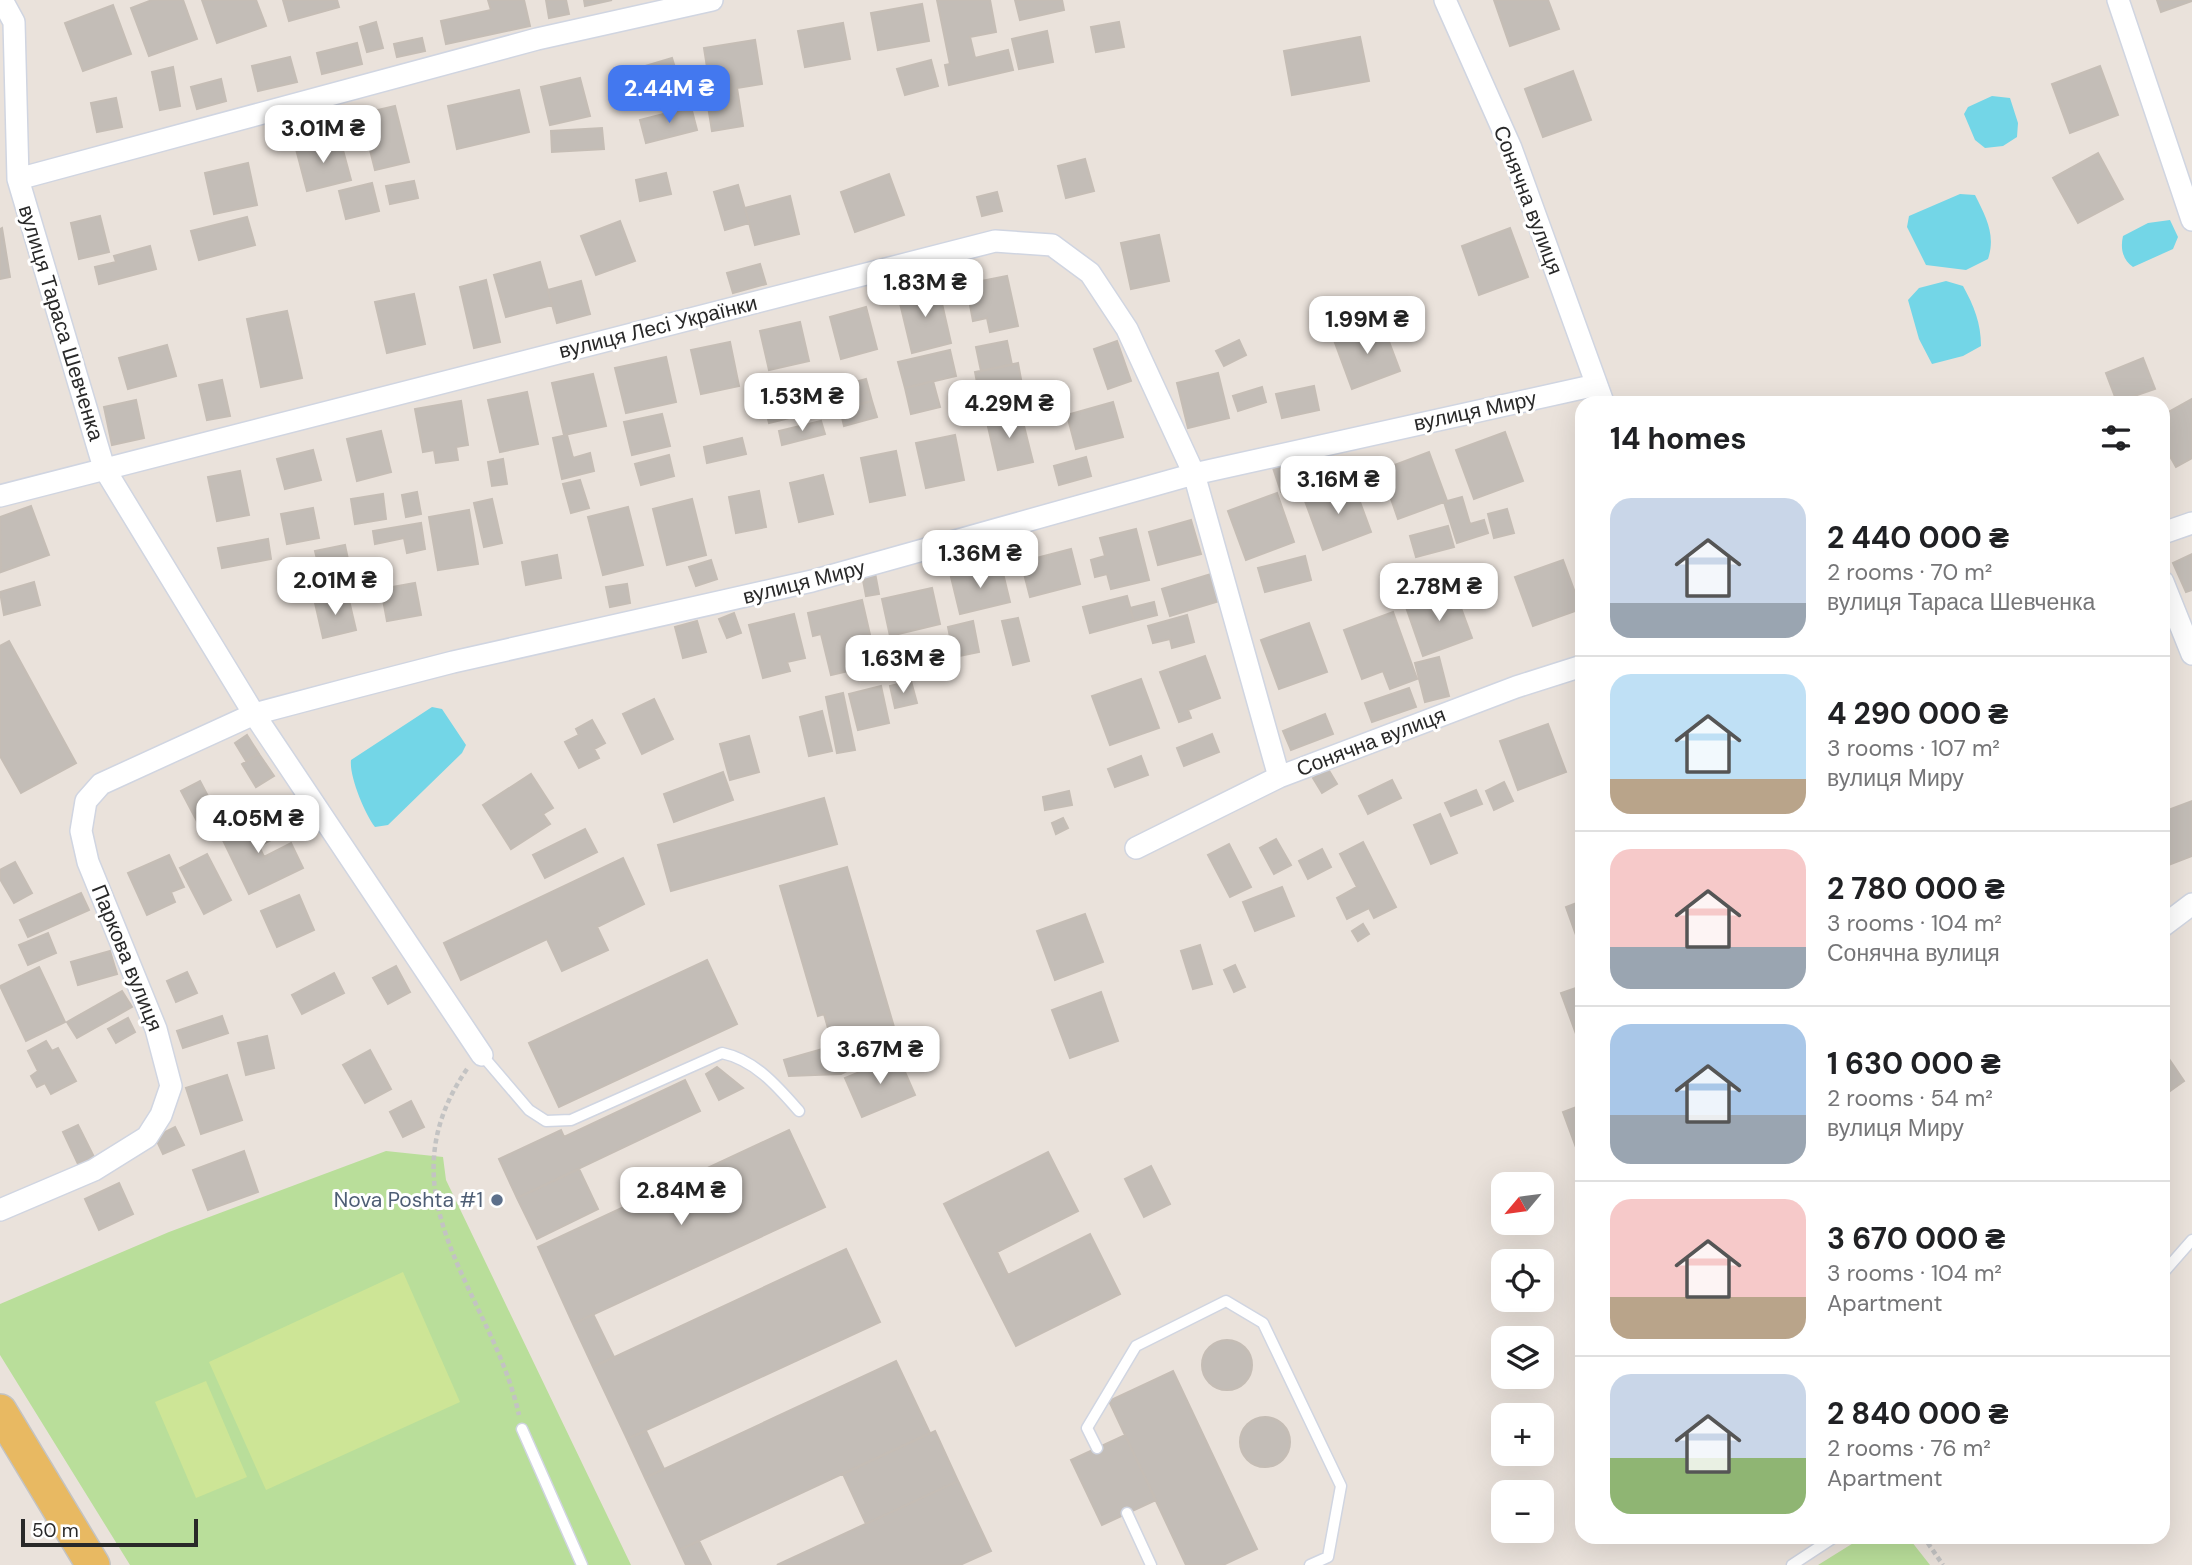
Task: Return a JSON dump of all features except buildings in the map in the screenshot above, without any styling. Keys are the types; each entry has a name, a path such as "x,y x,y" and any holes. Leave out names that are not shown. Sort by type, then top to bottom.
{"main road":[{"path":"0,1411 93,1565"}],"street":[{"name":"вулиця Тараса Шевченка","path":"1,0 14,22 19,179 104,468 254,714 481,1053"},
{"name":"вулиця Тараса Шевченка","path":"19,179 537,39 712,0"},
{"name":"Сонячна вулиця","path":"1445,0 1511,148 1600,394"},
{"path":"2118,0 2192,220"},
{"name":"вулиця Лесі Українки","path":"0,496 995,241 1052,245 1090,273 1128,329 1194,474"},
{"name":"вулиця Миру","path":"254,714 453,662 812,581 1194,474 1575,399"},
{"name":"Сонячна вулиця","path":"1194,474 1279,778"},
{"path":"2170,531 2192,523"},
{"path":"2170,599 2192,654"},
{"name":"Сонячна вулиця","path":"1136,848 1279,778 1516,687 1575,668"},
{"name":"Паркова вулиця","path":"0,1210 94,1170 147,1137 161,1115 171,1086 156,1029 88,862 81,831 86,801 101,784 254,714"},
{"path":"2170,921 2192,904"}],"lane":[{"path":"481,1053 529,1110 546,1121 571,1120 722,1053 743,1058 779,1088 799,1111"},
{"path":"2170,1265 2192,1240"},
{"path":"1097,1448 1087,1428 1136,1346 1226,1301 1263,1323 1341,1486 1328,1557 1310,1565"},
{"path":"522,1429 582,1565"},
{"path":"1127,1513 1151,1565"},
{"path":"1792,1565 1824,1544"}],"path":[{"path":"481,1053 447,1102 433,1163 434,1194 449,1249 502,1362 522,1429"},
{"path":"1929,1544 1943,1565"}],"green space":[{"path":"386,1151 443,1157 446,1180 631,1565 130,1565 0,1355 0,1304 169,1232"},
{"path":"403,1272 460,1402 266,1490 209,1362"},
{"path":"206,1381 247,1477 196,1498 155,1402"},
{"path":"1852,1544 1914,1544 1930,1565 1818,1565"}],"water":[{"path":"1992,96 2010,98 2018,123 2017,137 2003,146 1985,148 1975,140 1964,114 1968,107"},
{"path":"1960,194 1975,195 1983,211 1991,242 1988,259 1966,270 1926,265 1907,227 1909,216"},
{"path":"2170,220 2178,237 2173,249 2133,267 2123,254 2123,236 2148,223"},
{"path":"1946,281 1963,286 1976,315 1981,346 1963,356 1932,364 1919,339 1908,300 1919,288"},
{"path":"432,707 442,709 466,745 462,753 388,825 375,827 358,795 351,760"}],"place":[{"name":"Nova Poshta #1","path":"497,1200"}]}
